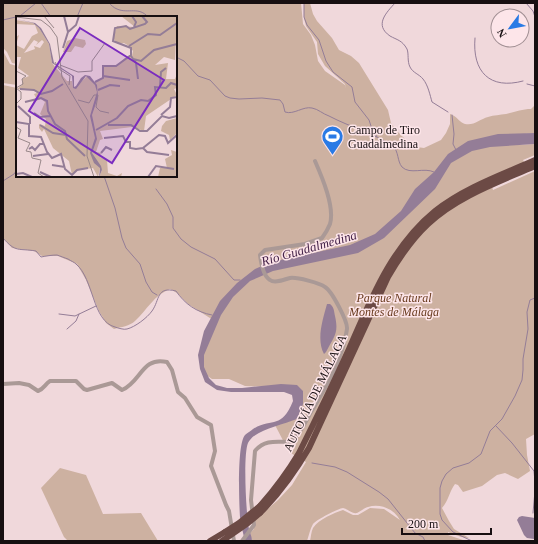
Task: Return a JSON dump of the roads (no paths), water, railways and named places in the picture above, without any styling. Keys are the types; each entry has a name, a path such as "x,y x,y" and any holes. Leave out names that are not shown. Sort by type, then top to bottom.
{"highway":[{"name":"AUTOVÍA DE MÁLAGA","path":"210,541 240,523 260,506 275,490 299,453 382,276 393,258 412,233 436,211 460,195 535,160"},
{"name":"AUTOVÍA DE MÁLAGA","path":"222,541 260,513 284,487 298,467 388,277 408,246 428,224 451,206 477,192 535,166"}],"street":[{"path":"242,540 254,525 251,500 254,456 256,451 260,446 269,441 290,442 297,436 322,394 340,356 347,327 334,296 325,286 300,278 291,278 273,282 266,276 261,263 260,255 265,250 305,244 322,238 330,224 332,211 315,161"},
{"path":"3,384 19,383 29,385 38,391 50,381 76,381 87,390 112,383 122,390 129,387 141,371 152,362 167,362 172,370 178,392 185,398 197,418 211,425 215,451 211,466 229,511 234,541"}],"waterway":[{"path":"20,16 36,3"},
{"path":"41,3 50,16"},
{"path":"77,16 83,3"},
{"path":"109,3 117,9 137,11 147,16"},
{"path":"304,3 304,17 307,25 319,40 326,61 333,72 352,87 355,102 369,120 377,137"},
{"path":"395,3 383,19 383,28 385,32 403,44 407,49 410,67 425,81 432,102 448,112"},
{"path":"526,3 533,11 535,17"},
{"path":"3,20 16,17"},
{"path":"475,38 477,60 480,69 486,76 501,83 523,81"},
{"path":"177,58 184,61 198,76 210,80 225,96 239,99 262,98 280,100 283,104 285,112 288,113 305,108 314,109 378,137 393,146 400,165 405,169 434,172"},
{"path":"527,84 535,86"},
{"path":"452,115 454,134 453,144 456,150"},
{"path":"3,181 16,171"},
{"path":"104,177 126,248 140,264 146,282 152,292 157,295"},
{"path":"156,189 167,204 173,217 173,228 181,239 191,247 215,259 234,280 240,280"},
{"path":"3,238 14,248 36,251 41,257 57,255 75,263 82,271 102,317 107,323 115,327 127,329 141,322 152,311 160,295 165,290 176,291 191,307 212,315"},
{"path":"472,541 453,532 442,520 440,514 440,488 446,474 453,468 469,463 481,454 490,431 502,419 515,396 522,380 523,359 528,329 527,312 530,300 535,298"},
{"path":"59,314 75,316 96,306"},
{"path":"67,329 76,321 79,314"},
{"path":"496,426 512,443 534,471 535,482"},
{"path":"312,463 335,467 347,472 379,492 388,499 415,533 423,537 425,541"},
{"path":"533,513 535,491"}],"place":[{"name":"Campo de Tiro Guadalmedina","path":"332,156"}],"water label":[{"name":"Río Guadalmedina","path":"309,248"}],"park label":[{"name":"Parque Natural Montes de Málaga","path":"394,305"}]}
